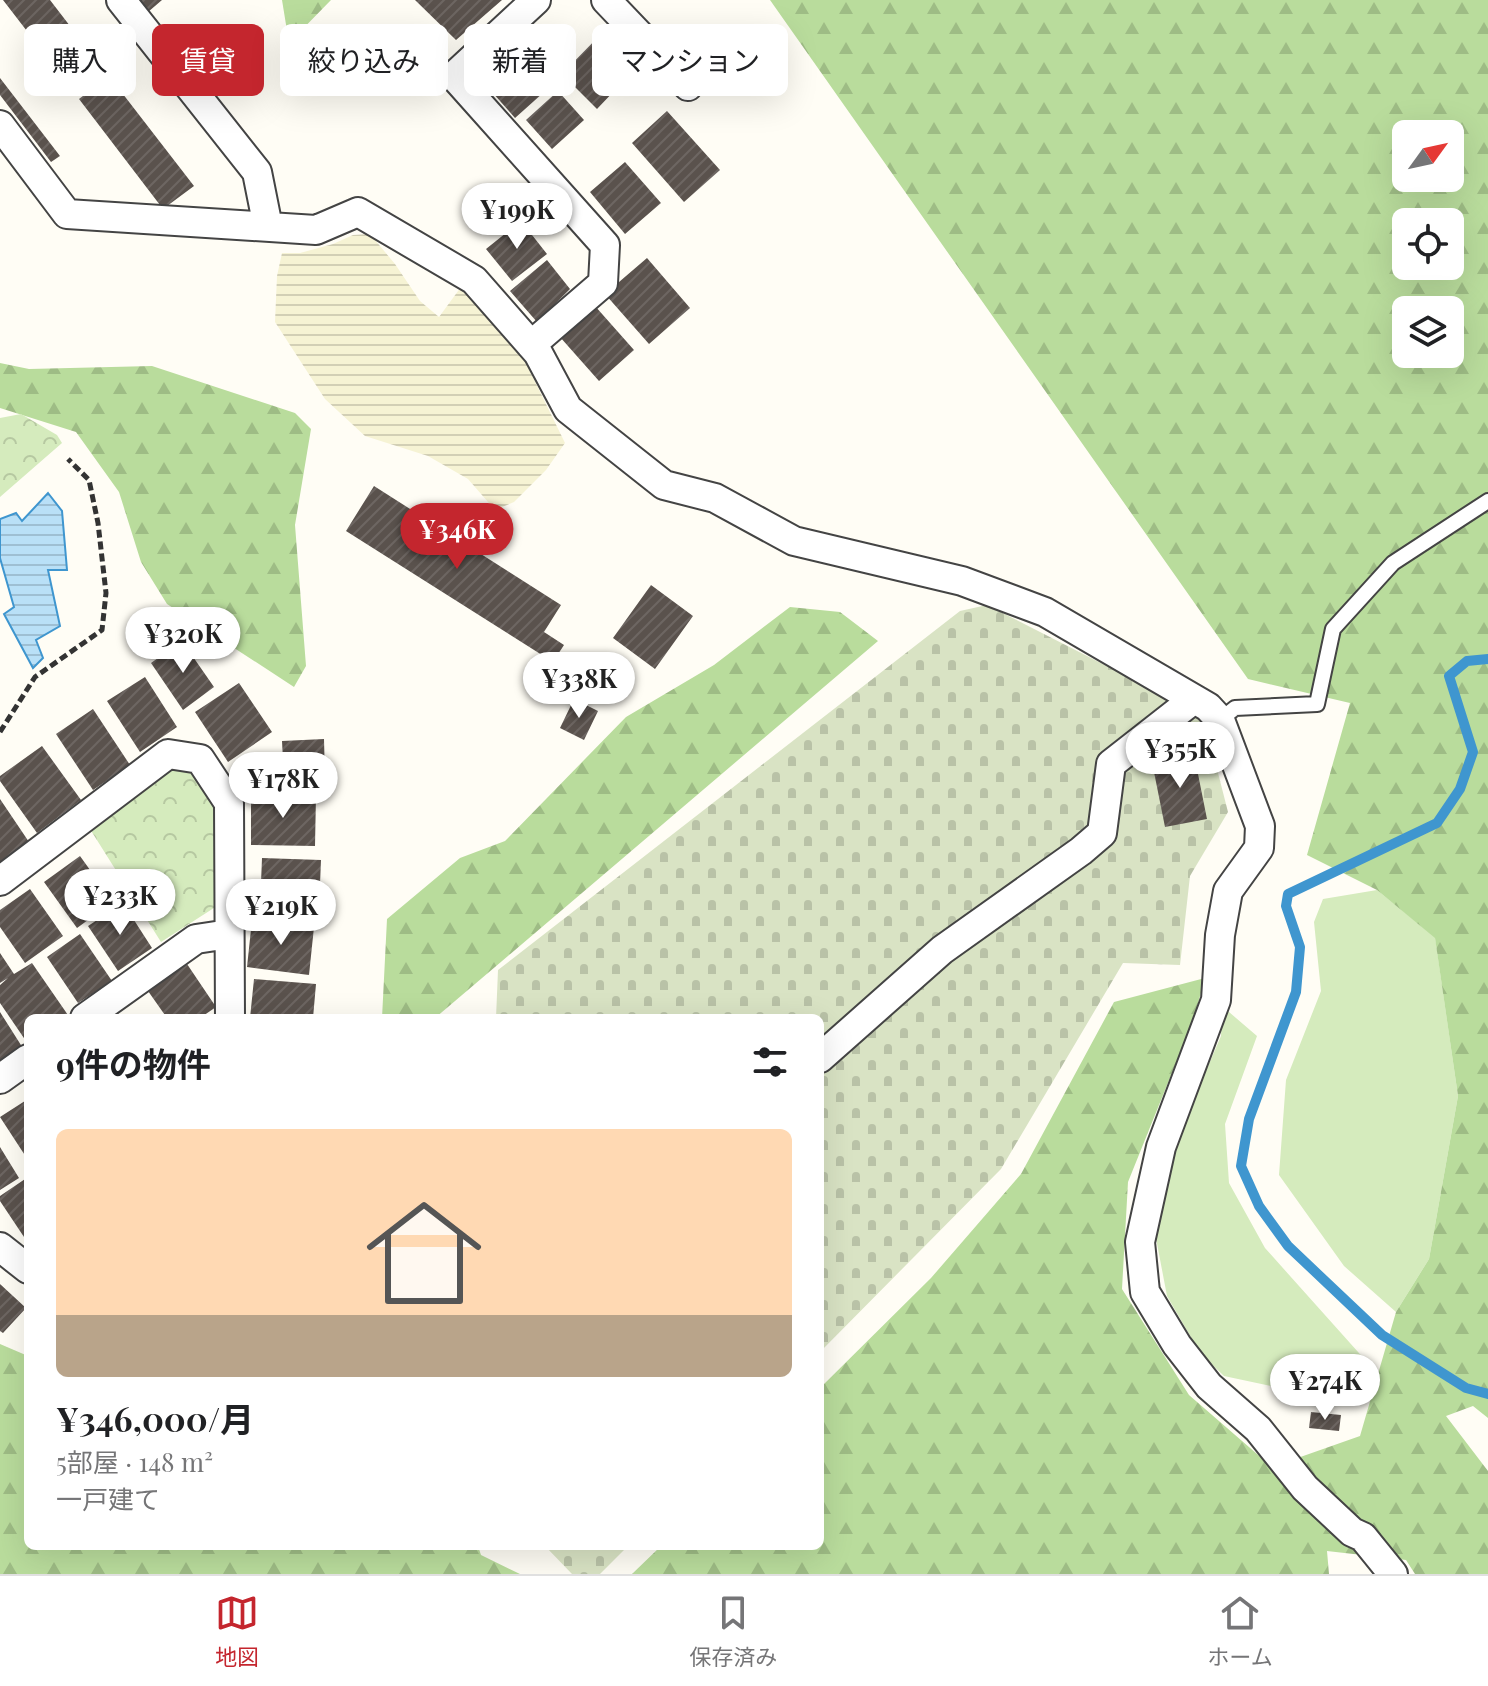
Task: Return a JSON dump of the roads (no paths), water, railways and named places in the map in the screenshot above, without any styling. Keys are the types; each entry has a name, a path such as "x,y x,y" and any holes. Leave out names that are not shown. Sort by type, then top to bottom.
{"street":[{"path":"121,0 257,172 268,227"},
{"path":"531,345 603,283 605,245 454,76 536,0"},
{"path":"606,0 629,24"},
{"path":"0,125 67,214 316,230 358,212 474,280 538,353 568,409 664,485 715,498 794,541 962,581 1045,612 1208,707 1220,720 1260,826 1259,848 1228,891 1220,935 1216,1000 1161,1147 1140,1242 1145,1292 1177,1345 1209,1386 1258,1429 1305,1488 1352,1532 1363,1537 1393,1574"},
{"path":"824,1054 942,950 1102,833 1111,764 1194,699"},
{"path":"0,881 168,754 200,759 229,803 230,1014"},
{"path":"91,1014 196,939 229,934"},
{"path":"0,1079 24,1062"},
{"path":"0,1247 24,1266"}],"lane":[{"path":"1220,720 1235,708 1317,704 1333,629 1393,563 1488,501"}],"water":[{"path":"48,493 62,511 67,570 48,570 60,626 36,640 43,658 33,668 4,614 14,607 0,558 0,519 16,513 22,521"}],"waterway":[{"path":"1488,659 1467,661 1449,676 1473,752 1460,789 1437,823 1288,894 1286,906 1300,947 1296,992 1249,1119 1241,1166 1259,1206 1288,1246 1382,1335 1466,1388 1488,1394"}]}
